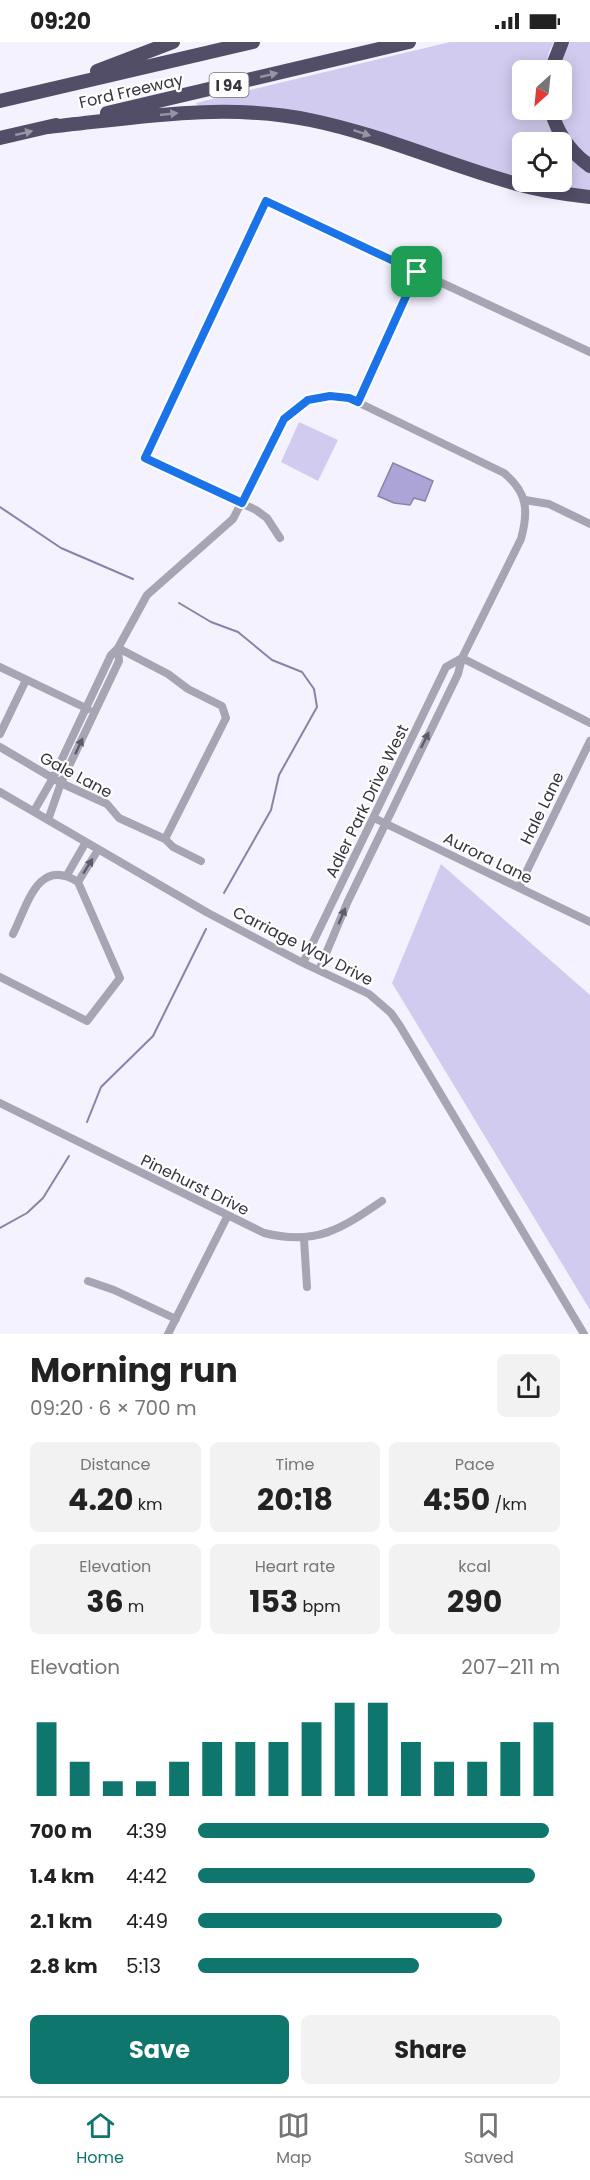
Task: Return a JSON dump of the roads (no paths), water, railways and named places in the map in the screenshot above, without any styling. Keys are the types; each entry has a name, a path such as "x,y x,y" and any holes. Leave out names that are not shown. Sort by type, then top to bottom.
{"highway":[{"path":"28,95 141,56 173,42"},
{"name":"Ford Freeway","path":"0,101 253,42"},
{"name":"Ford Freeway","path":"0,138 409,42"},
{"path":"555,60 562,42"},
{"path":"48,127 184,112 236,111 277,114 332,124 512,183 590,198"},
{"path":"555,120 568,146 590,166"}],"street":[{"path":"280,538 267,518 256,510 145,458 266,201 590,352"},
{"path":"358,402 417,272"},
{"path":"34,812 53,778 111,655 147,595 233,519 284,419 308,400 330,396 349,398 504,472 512,479 525,500 549,504 590,524"},
{"name":"Adler Park Drive West","path":"319,970 348,901 521,538 525,523 525,500"},
{"path":"117,648 168,674 188,689 222,706 226,718 165,839"},
{"path":"48,820 61,783 119,661 117,648"},
{"path":"462,658 590,723"},
{"name":"Adler Park Drive West","path":"303,963 446,667 462,658"},
{"path":"0,667 94,712"},
{"path":"0,734 26,680"},
{"name":"Hale Lane","path":"519,887 590,741"},
{"name":"Gale Lane","path":"0,747 61,783 107,804 119,818 165,839 173,848 201,861"},
{"name":"Carriage Way Drive","path":"0,792 208,912 303,963 369,994 391,1013 584,1334"},
{"name":"Aurora Lane","path":"374,818 590,922"},
{"path":"66,874 86,842"},
{"path":"78,882 98,849"},
{"path":"0,977 87,1021 120,978 78,882 66,874 54,873 44,878 37,886 13,934"},
{"name":"Pinehurst Drive","path":"0,1103 264,1233 304,1239 338,1228 382,1201"},
{"path":"168,1334 228,1217"},
{"path":"304,1239 307,1287"},
{"path":"88,1281 114,1290 176,1319"}],"waterway":[{"path":"0,507 61,548 133,579"},
{"path":"179,603 211,622 238,632 272,660 302,672 314,689 317,707 279,775 271,810 224,893"},
{"path":"87,1122 101,1087 153,1036 206,929"},
{"path":"0,1228 27,1213 43,1198 69,1156"}]}
